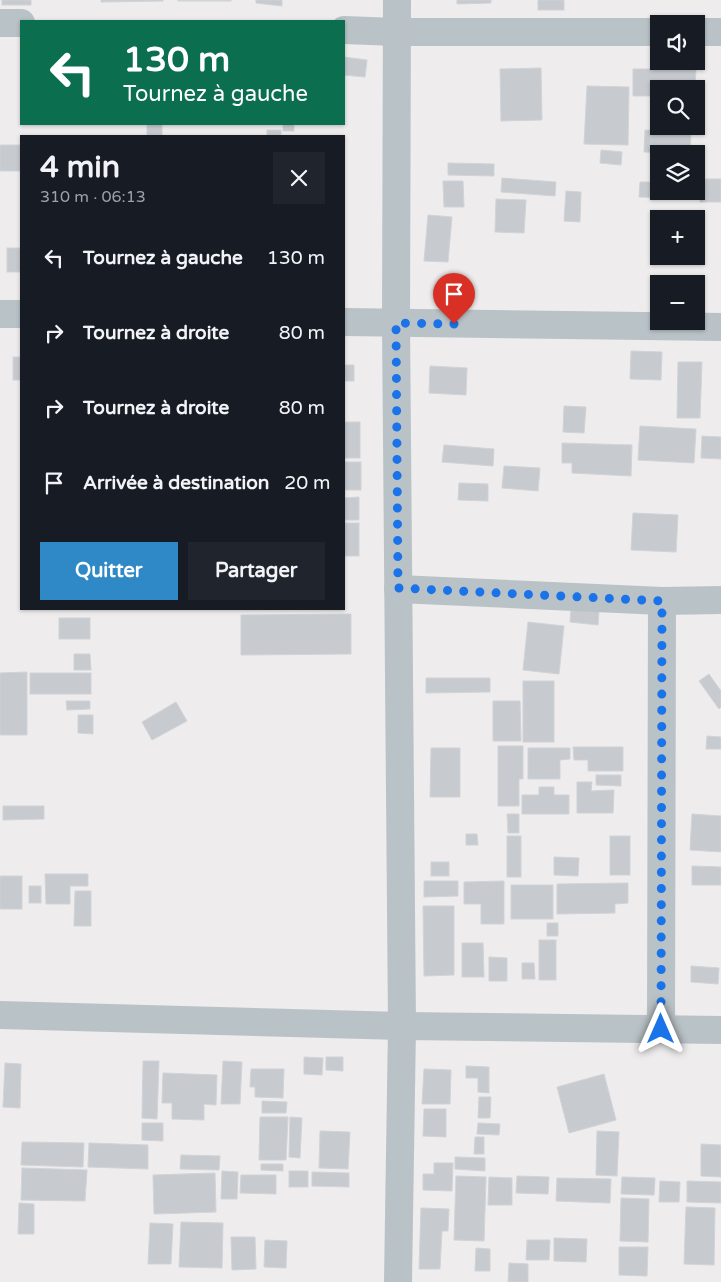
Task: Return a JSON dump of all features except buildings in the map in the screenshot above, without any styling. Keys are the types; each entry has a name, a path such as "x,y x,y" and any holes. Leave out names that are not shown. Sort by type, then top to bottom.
{"street":[{"path":"397,0 396,323 402,1026 398,1282"},
{"path":"0,23 20,23"},
{"path":"345,30 397,32 650,32"},
{"path":"705,32 721,32"},
{"path":"0,314 20,314"},
{"path":"345,322 721,327"},
{"path":"398,588 662,601 721,600"},
{"path":"661,1029 662,601"},
{"path":"0,1015 402,1026 721,1030"}],"route":[{"path":"454,324 396,323 398,588 662,601 661,1029"}]}
